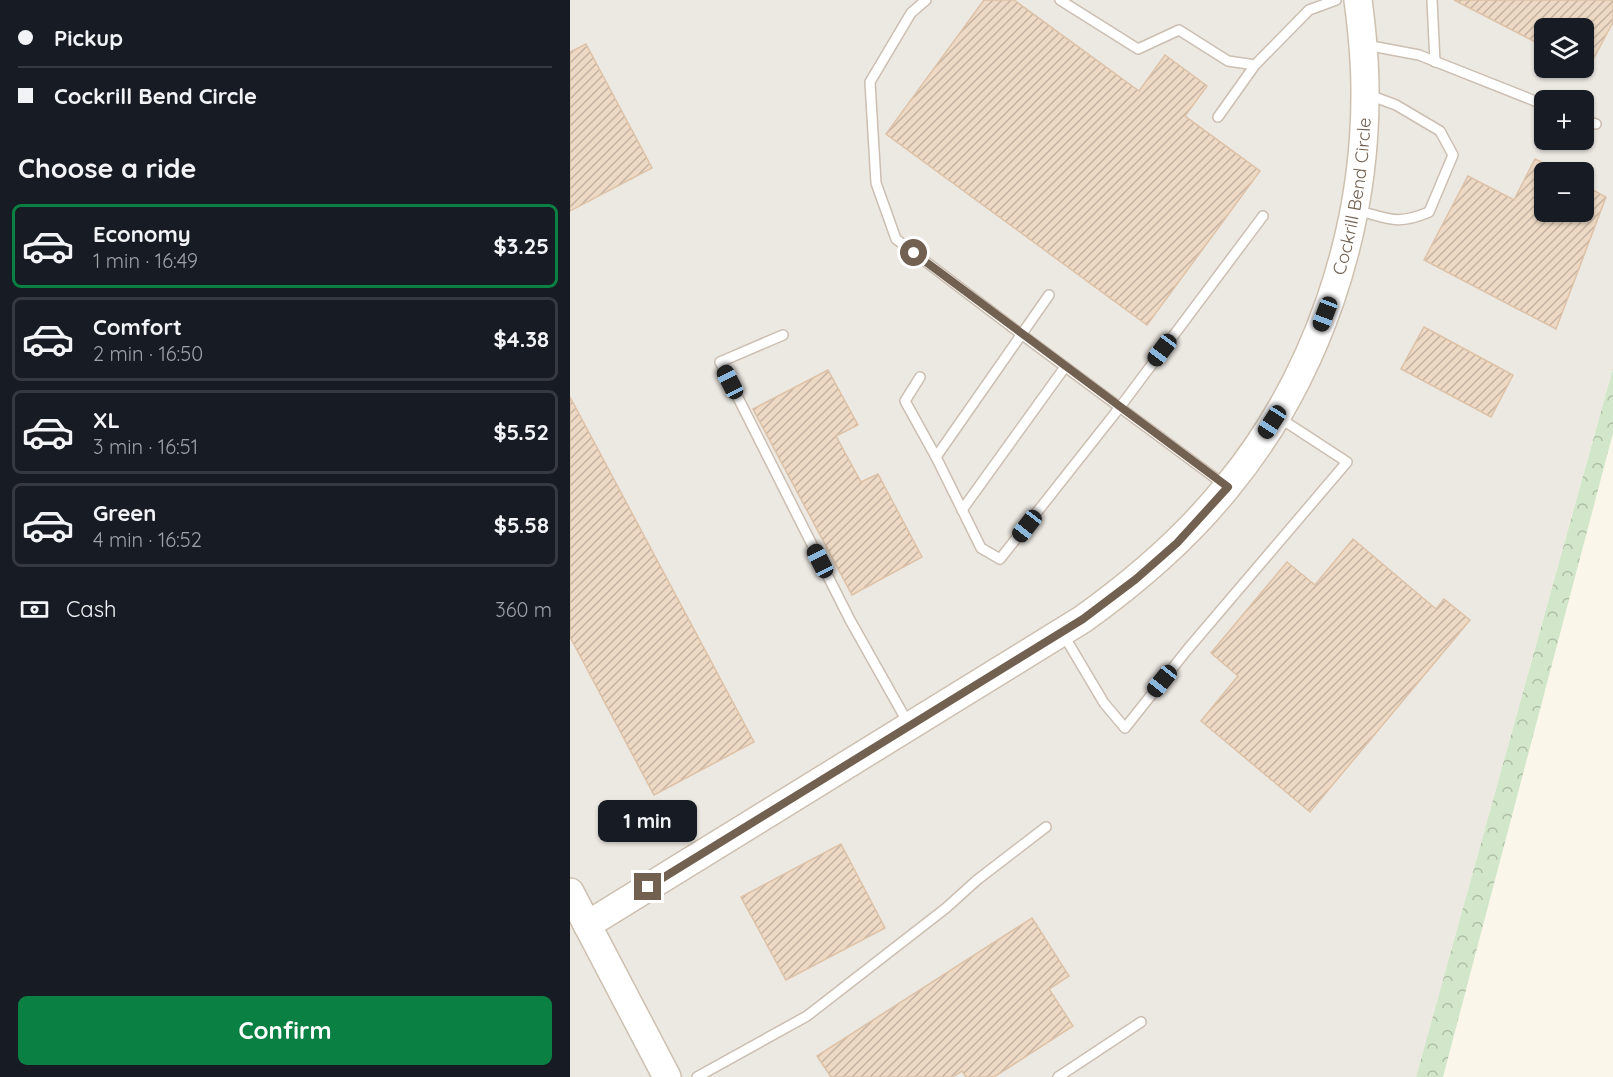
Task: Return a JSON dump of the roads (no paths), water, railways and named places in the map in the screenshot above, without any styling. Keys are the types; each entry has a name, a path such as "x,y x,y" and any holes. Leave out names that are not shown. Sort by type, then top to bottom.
{"street":[{"name":"Cockrill Bend Circle","path":"587,925 1083,619 1136,579 1177,543 1228,487 1276,415 1313,345 1336,283 1354,209 1363,143 1365,94 1358,0"},
{"path":"570,892 668,1077"}],"lane":[{"path":"926,0 911,13 870,82 876,183 896,239 1228,487"},
{"path":"1060,0 1138,49 1179,30 1228,61 1255,65"},
{"path":"1218,117 1255,65 1309,10 1336,0"},
{"path":"1432,0 1435,62"},
{"path":"1363,44 1419,55 1534,101"},
{"path":"1354,209 1399,221 1411,220 1429,212 1453,155 1440,131 1396,105 1365,94"},
{"path":"920,377 905,401 936,457 981,548 1000,560 1120,407 1263,216"},
{"path":"936,457 1049,295"},
{"path":"783,335 720,362 850,620 909,726"},
{"path":"962,510 1065,367"},
{"path":"1061,632 1104,703 1125,728 1187,650 1347,462 1276,415"},
{"path":"697,1077 807,1016 946,908 976,880 1046,827"},
{"path":"1058,1077 1141,1022"}]}
